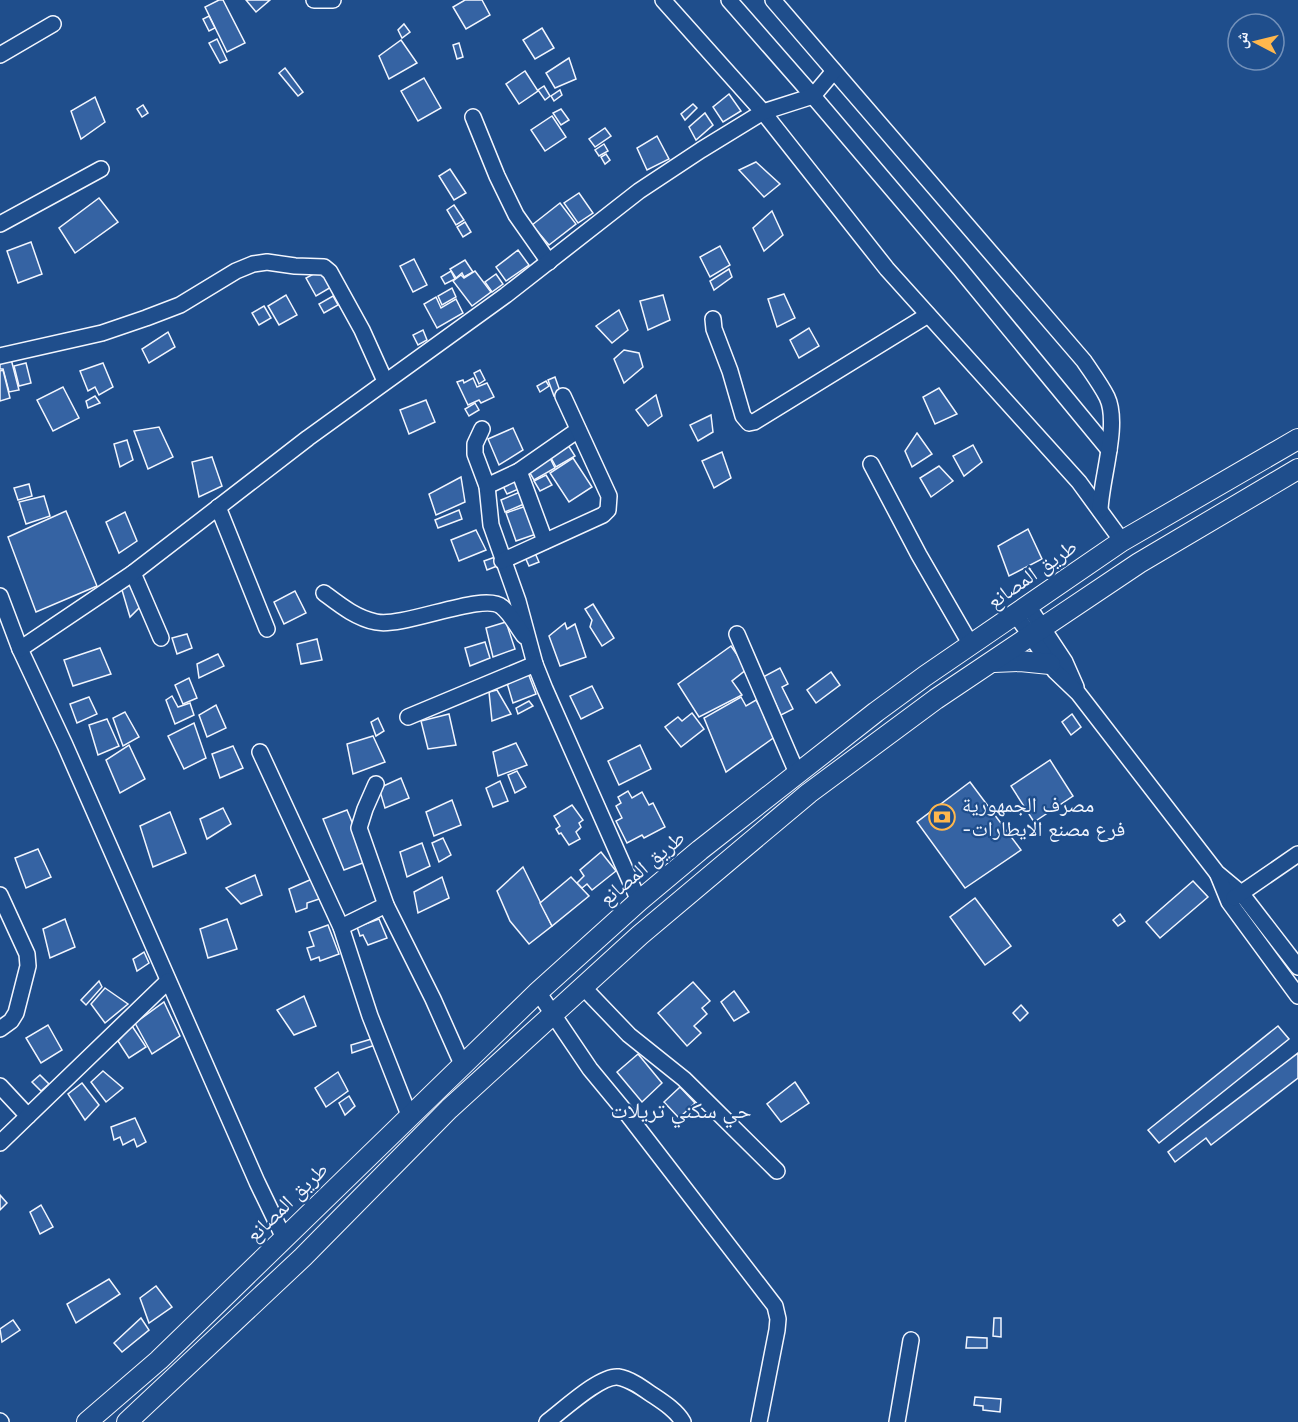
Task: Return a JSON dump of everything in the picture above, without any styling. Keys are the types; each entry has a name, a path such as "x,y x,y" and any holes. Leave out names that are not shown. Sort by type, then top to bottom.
{"main road":[{"name":"طريق المصانع","path":"87,1422 159,1360 409,1115 538,992 639,901 797,773 884,706 971,645 1122,541 1298,439"},
{"path":"127,1422 303,1257 449,1109 713,872 809,793 936,699 1139,563 1298,469"},
{"path":"991,662 1020,661 1050,664"}],"street":[{"path":"314,0 333,0"},
{"path":"663,0 763,112 879,260 1079,482 1122,541"},
{"path":"729,0 960,269 1109,450"},
{"path":"773,0 1084,361 1108,399 1111,416 1109,450 1101,489 1100,510"},
{"path":"0,55 53,24"},
{"path":"20,649 133,573 385,381 506,295 639,191 763,112 813,96 834,71"},
{"path":"473,117 496,176 516,215 549,262"},
{"path":"0,224 101,169"},
{"path":"0,356 102,333 146,318 180,305 236,271 253,264 267,262 324,267 330,272 362,330 385,381"},
{"path":"713,319 714,329 730,370 743,416 749,423 928,315"},
{"path":"502,561 603,515 608,510 609,496 563,396"},
{"path":"482,429 475,444 475,454 487,486 491,525 518,601 536,664 639,901"},
{"path":"487,486 519,471 578,430"},
{"path":"871,464 919,555 971,645"},
{"path":"519,471 545,541"},
{"path":"218,507 267,629"},
{"path":"133,573 161,638"},
{"path":"324,593 355,615 378,623 420,617 483,602 495,603 502,607 530,644"},
{"path":"0,596 20,649 65,745 269,1209 284,1238"},
{"path":"1022,610 1036,632 1050,664 1078,693 1235,897 1298,996"},
{"path":"1036,632 1065,662 1078,693"},
{"path":"737,634 797,773"},
{"path":"408,717 536,664"},
{"path":"260,752 340,927 370,1016 409,1115"},
{"path":"376,784 359,828 386,905 433,999 462,1065"},
{"path":"1235,897 1298,854"},
{"path":"0,895 27,954 28,966 16,1013 0,1029"},
{"path":"1235,897 1298,968"},
{"path":"340,927 386,905"},
{"path":"0,1143 168,981"},
{"path":"583,987 628,1035 684,1079 777,1171"},
{"path":"538,992 590,1069 775,1306 778,1319 777,1330 759,1422"},
{"path":"0,1086 27,1116"},
{"path":"897,1422 911,1340"},
{"path":"547,1422 597,1384 612,1377 626,1379 639,1386 665,1404 683,1422"}],"building":[{"path":"223,0 245,43 227,52 205,7"},
{"path":"246,0 270,0 256,12"},
{"path":"465,0 482,0 490,15 466,29 453,7"},
{"path":"209,16 215,28 209,31 203,19"},
{"path":"404,24 410,32 402,38 398,30"},
{"path":"542,28 554,48 535,59 523,40"},
{"path":"217,39 227,60 220,63 209,43"},
{"path":"401,40 417,63 389,79 379,56"},
{"path":"459,43 463,57 457,59 453,45"},
{"path":"569,58 576,79 555,88 546,73"},
{"path":"285,68 303,92 298,96 279,73"},
{"path":"525,71 538,91 519,104 506,84"},
{"path":"424,78 441,108 418,121 401,91"},
{"path":"544,86 550,96 545,100 538,90"},
{"path":"560,90 562,95 554,101 551,96"},
{"path":"729,94 741,111 723,122 713,107"},
{"path":"95,97 105,122 81,139 71,111"},
{"path":"693,104 697,108 685,120 681,114"},
{"path":"143,105 148,113 142,117 137,109"},
{"path":"561,109 569,120 561,125 553,113"},
{"path":"705,113 713,125 696,140 689,127"},
{"path":"552,116 566,137 545,151 531,130"},
{"path":"605,128 611,136 595,147 589,139"},
{"path":"657,136 669,159 647,170 637,148"},
{"path":"604,144 608,151 599,156 595,150"},
{"path":"606,154 610,160 605,164 601,157"},
{"path":"756,162 780,184 764,197 739,170"},
{"path":"450,169 466,193 454,200 439,176"},
{"path":"579,193 593,213 578,223 564,203"},
{"path":"99,198 118,222 75,253 59,228"},
{"path":"560,203 576,224 549,245 532,225"},
{"path":"454,205 464,220 456,225 447,210"},
{"path":"772,211 783,235 764,251 753,228"},
{"path":"465,222 471,232 463,237 457,227"},
{"path":"31,242 42,274 18,283 7,251"},
{"path":"720,246 730,265 710,277 700,257"},
{"path":"518,250 529,265 506,281 496,267"},
{"path":"414,259 427,285 413,292 400,266"},
{"path":"465,260 473,272 464,277 462,273 456,278 450,269"},
{"path":"323,269 333,286 316,296 306,278"},
{"path":"729,269 732,277 714,290 710,281"},
{"path":"451,271 455,279 445,284 441,277"},
{"path":"475,271 491,292 472,306 453,281 461,275 464,278"},
{"path":"496,274 503,284 492,292 485,282"},
{"path":"452,288 456,297 442,305 438,296"},
{"path":"784,294 795,318 777,327 768,299"},
{"path":"286,295 297,315 279,325 268,306"},
{"path":"663,295 670,320 648,330 640,301"},
{"path":"333,296 338,305 324,313 319,304"},
{"path":"436,297 441,308 456,299 463,313 437,328 424,304"},
{"path":"264,306 271,318 259,325 252,313"},
{"path":"619,310 628,330 612,343 596,326"},
{"path":"809,328 819,346 799,358 790,340"},
{"path":"423,330 427,340 418,345 413,335"},
{"path":"168,332 175,347 149,363 142,349"},
{"path":"624,350 639,353 643,367 624,383 614,359"},
{"path":"11,359 19,390 9,392 3,369 0,369 0,361"},
{"path":"26,363 31,383 19,386 14,366"},
{"path":"103,363 113,387 99,395 95,387 88,391 80,371"},
{"path":"3,370 10,398 0,401 0,371"},
{"path":"480,370 485,380 479,384 474,373"},
{"path":"555,377 561,394 554,396 548,380"},
{"path":"473,378 477,387 487,383 494,397 481,403 479,400 468,405 457,382 463,380 464,383"},
{"path":"546,381 549,386 540,392 537,386"},
{"path":"63,387 79,418 53,431 37,400"},
{"path":"939,388 957,414 935,424 923,397"},
{"path":"656,395 662,416 648,426 636,410"},
{"path":"95,396 100,403 88,408 86,401"},
{"path":"426,400 435,422 409,434 400,410"},
{"path":"475,403 479,410 469,416 465,409"},
{"path":"711,415 713,432 698,441 690,425"},
{"path":"159,427 173,457 148,469 134,431"},
{"path":"513,428 523,450 499,465 488,439"},
{"path":"917,433 932,454 912,467 905,451"},
{"path":"127,440 133,460 120,467 114,444"},
{"path":"568,445 575,456 556,467 550,456"},
{"path":"973,445 982,462 964,476 953,456"},
{"path":"722,452 731,478 714,488 702,461"},
{"path":"549,456 555,468 534,480 527,468"},
{"path":"212,457 222,486 199,497 192,462"},
{"path":"573,458 592,487 569,502 550,473"},
{"path":"939,466 953,481 931,497 920,478"},
{"path":"546,475 552,485 540,491 534,481"},
{"path":"461,477 465,502 436,515 429,494"},
{"path":"518,477 523,487 507,494 502,484"},
{"path":"29,484 32,496 18,500 14,488"},
{"path":"520,492 524,504 505,512 501,500"},
{"path":"44,496 50,516 26,524 19,502"},
{"path":"529,505 539,533 516,541 506,513"},
{"path":"459,510 462,519 438,528 435,520"},
{"path":"66,511 97,586 36,612 8,537"},
{"path":"125,512 137,541 119,553 106,522"},
{"path":"1028,529 1042,559 1009,576 998,546"},
{"path":"476,530 486,550 459,561 451,540"},
{"path":"535,553 539,562 529,566 525,557"},
{"path":"498,556 502,564 487,570 484,561"},
{"path":"132,583 143,604 130,617 122,590"},
{"path":"295,591 306,613 284,624 274,602"},
{"path":"593,604 614,638 602,646 590,627 592,620 585,609"},
{"path":"506,622 515,649 493,657 486,628"},
{"path":"565,623 567,629 575,624 586,657 560,666 549,636"},
{"path":"187,634 192,648 177,654 172,638"},
{"path":"317,639 322,660 301,664 297,644"},
{"path":"485,642 490,658 470,666 465,648"},
{"path":"731,646 747,669 732,681 742,695 699,717 678,684"},
{"path":"100,648 111,674 73,686 64,660"},
{"path":"218,654 224,666 199,678 197,664"},
{"path":"780,668 788,684 782,687 793,709 781,715 763,677"},
{"path":"831,672 840,685 816,703 807,690"},
{"path":"528,673 536,694 513,703 507,683"},
{"path":"189,678 197,698 183,704 175,685"},
{"path":"592,686 603,708 581,719 570,696"},
{"path":"497,690 511,714 492,721 489,692"},
{"path":"172,696 178,707 190,703 194,715 175,724 166,700"},
{"path":"89,697 97,714 77,723 70,704"},
{"path":"741,697 746,706 756,700 776,736 726,772 704,718"},
{"path":"529,701 533,706 518,714 516,708"},
{"path":"216,705 226,728 207,737 199,715"},
{"path":"125,712 139,737 123,746 113,718"},
{"path":"692,713 704,729 681,747 665,727 678,717 682,721"},
{"path":"449,714 456,745 428,749 421,721"},
{"path":"1072,714 1081,727 1071,735 1062,722"},
{"path":"378,718 384,731 376,736 371,722"},
{"path":"107,719 119,746 98,755 89,725"},
{"path":"194,723 206,758 184,769 168,736"},
{"path":"373,736 385,762 353,774 347,744"},
{"path":"516,743 527,765 498,776 493,752"},
{"path":"129,745 145,779 120,793 106,760"},
{"path":"640,745 651,769 619,785 608,761"},
{"path":"233,746 243,768 220,778 212,754"},
{"path":"1050,760 1073,796 1034,822 1011,786"},
{"path":"517,771 526,787 515,793 508,775"},
{"path":"401,778 409,798 385,808 379,788"},
{"path":"500,781 508,801 493,807 486,788"},
{"path":"970,782 1021,850 965,888 917,822"},
{"path":"628,791 632,798 642,792 649,805 653,803 665,827 644,838 642,835 627,843 616,821 622,818 616,806 621,803 618,797"},
{"path":"452,800 461,825 434,836 426,812"},
{"path":"572,805 583,820 579,823 581,827 576,832 580,839 569,845 556,829 560,826 554,816"},
{"path":"223,808 231,824 207,839 200,819"},
{"path":"347,810 368,861 344,870 323,819"},
{"path":"170,812 186,853 153,867 140,826"},
{"path":"443,838 451,855 439,862 432,843"},
{"path":"422,843 430,866 407,877 400,852"},
{"path":"38,849 51,877 26,888 15,858"},
{"path":"601,852 616,871 592,890 587,884 582,888 577,883 584,876 580,870"},
{"path":"523,867 552,926 529,944 510,921 497,891"},
{"path":"255,875 262,895 241,904 226,888"},
{"path":"442,877 449,898 418,913 414,892"},
{"path":"571,877 589,896 552,926 540,903"},
{"path":"312,879 322,898 307,903 307,908 296,912 289,889"},
{"path":"1193,881 1208,897 1160,938 1146,922"},
{"path":"975,898 1011,946 985,965 950,917"},
{"path":"1120,914 1125,921 1118,926 1113,920"},
{"path":"65,919 75,947 50,958 43,929"},
{"path":"227,919 237,949 208,958 200,929"},
{"path":"379,919 387,938 368,945 363,935 360,936 357,927"},
{"path":"328,925 339,954 320,961 319,957 311,960 307,948 314,946 309,932"},
{"path":"144,952 149,963 137,971 133,959"},
{"path":"99,981 102,987 86,1005 81,1000"},
{"path":"693,982 710,1001 702,1008 707,1014 694,1026 701,1033 687,1046 658,1013"},
{"path":"105,988 128,1004 105,1023 91,1004"},
{"path":"734,991 749,1012 734,1021 721,1002"},
{"path":"304,996 316,1026 294,1035 277,1010"},
{"path":"164,1002 180,1036 152,1054 135,1023"},
{"path":"1021,1005 1028,1013 1020,1021 1013,1013"},
{"path":"48,1025 62,1050 41,1063 26,1038"},
{"path":"132,1026 146,1047 129,1058 118,1041"},
{"path":"1278,1026 1289,1039 1159,1143 1148,1130"},
{"path":"375,1038 378,1044 352,1053 351,1045"},
{"path":"1298,1053 1298,1078 1211,1145 1206,1138 1175,1162 1168,1152"},
{"path":"638,1054 662,1083 642,1102 617,1072"},
{"path":"103,1071 123,1088 106,1102 91,1082"},
{"path":"338,1072 348,1091 326,1107 315,1088"},
{"path":"40,1075 49,1084 41,1091 32,1082"},
{"path":"795,1082 809,1103 781,1122 767,1104"},
{"path":"82,1083 99,1105 85,1120 68,1094"},
{"path":"680,1087 695,1103 679,1118 664,1102"},
{"path":"349,1096 355,1106 345,1115 339,1103"},
{"path":"135,1118 146,1142 137,1147 134,1139 123,1145 120,1137 114,1140 111,1127"},
{"path":"0,1195 7,1203 0,1210"},
{"path":"41,1205 53,1227 40,1234 30,1212"},
{"path":"109,1279 120,1294 76,1323 67,1304"},
{"path":"156,1286 172,1307 149,1323 140,1298"},
{"path":"141,1318 149,1330 122,1352 114,1343"},
{"path":"994,1318 1001,1318 1001,1337 993,1336"},
{"path":"13,1320 20,1330 2,1342 0,1329"},
{"path":"967,1337 987,1338 987,1348 966,1348"},
{"path":"975,1397 1001,1399 1000,1412 983,1410 983,1406 974,1405"}],"place":[{"name":"مصرف الجمهورية -فرع مصنع الايطارات","path":"942,817"}],"district":[{"name":"حي سكني تريلات","path":"681,1110"}]}
